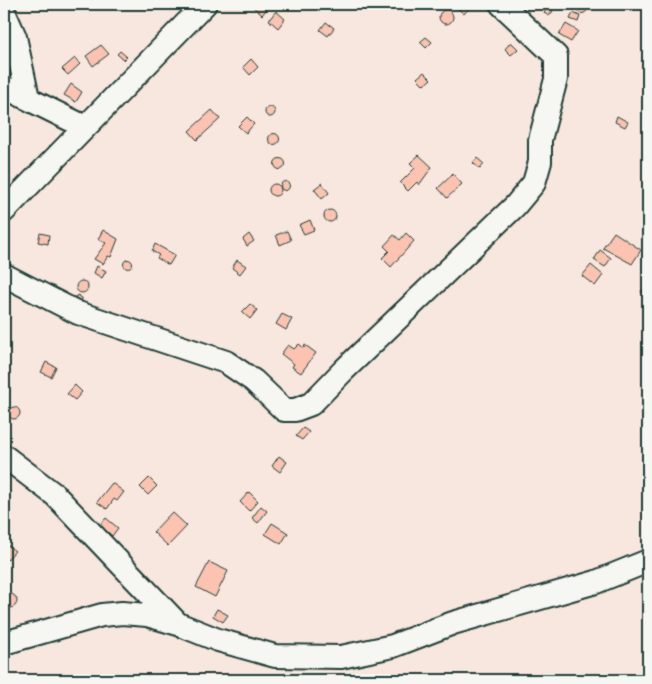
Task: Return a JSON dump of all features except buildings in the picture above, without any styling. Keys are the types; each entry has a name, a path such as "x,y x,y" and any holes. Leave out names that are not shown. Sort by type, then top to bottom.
{"street":[{"path":"4,210 205,4"},
{"path":"4,275 78,313 226,362 254,381 284,410 295,410 311,404 515,206 534,183 540,162 540,140 556,79 556,56 501,4"},
{"path":"4,12 15,37 28,98"},
{"path":"4,87 85,127"},
{"path":"4,456 55,495 178,624"},
{"path":"4,643 102,615 122,613 147,616 178,624 218,640 276,656 341,657 393,646 453,623 596,582 648,561"}]}
